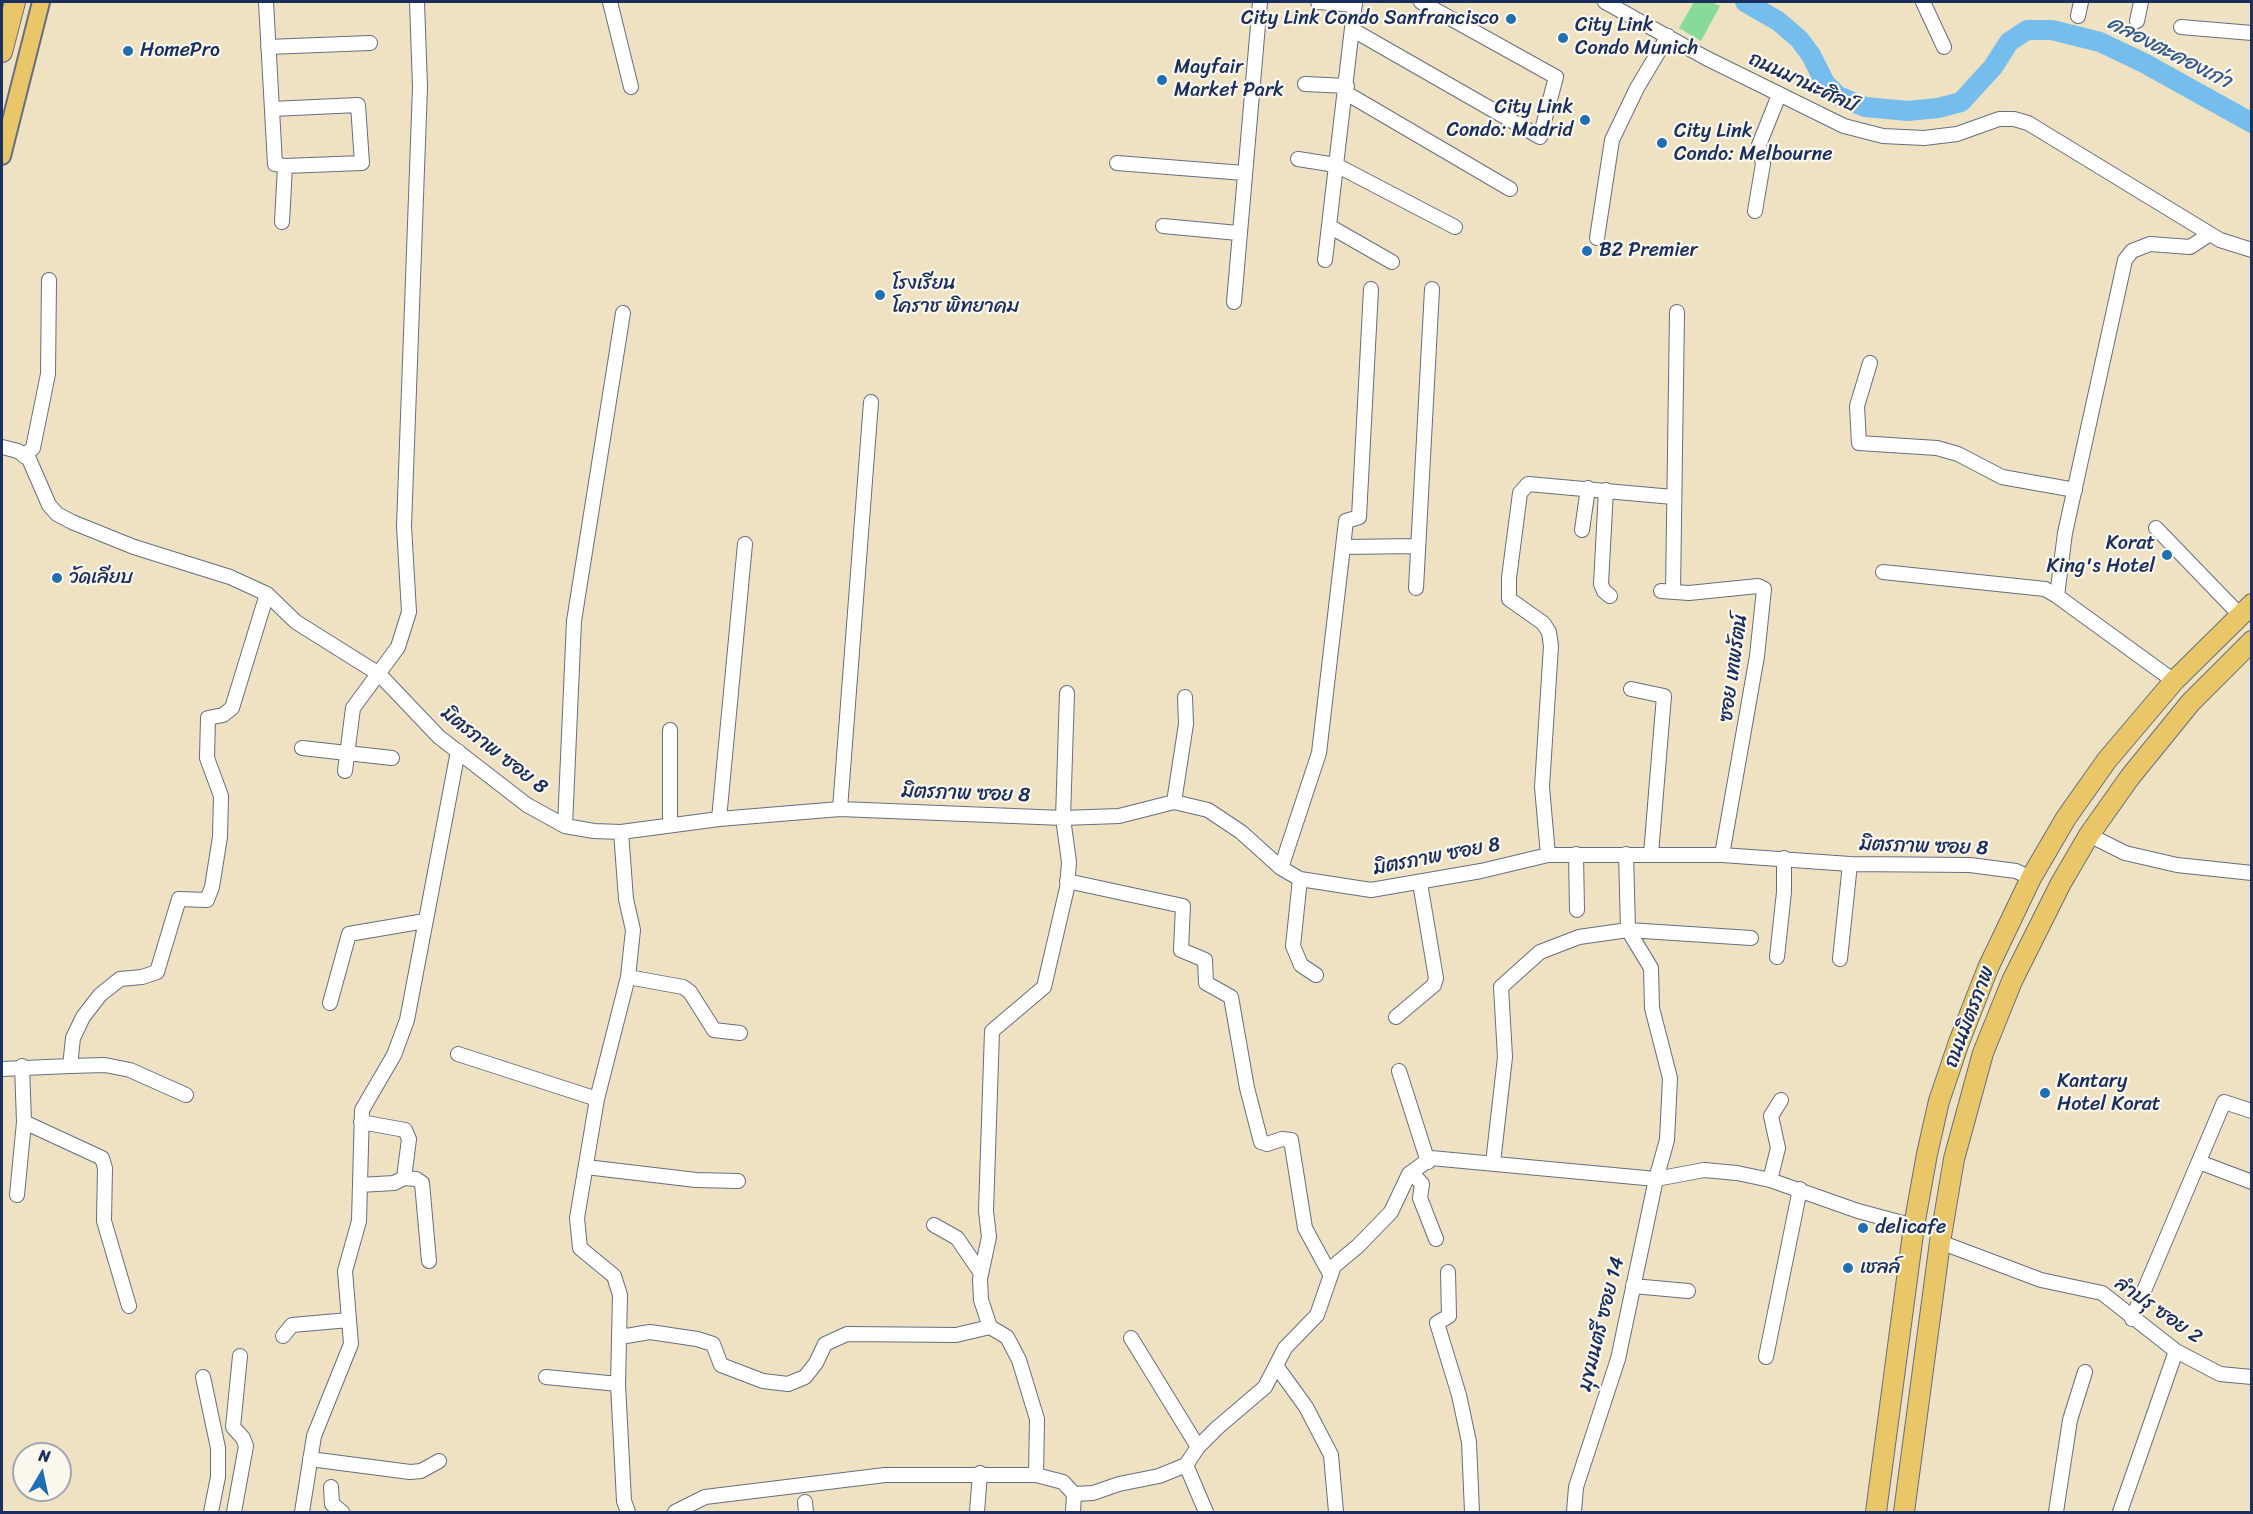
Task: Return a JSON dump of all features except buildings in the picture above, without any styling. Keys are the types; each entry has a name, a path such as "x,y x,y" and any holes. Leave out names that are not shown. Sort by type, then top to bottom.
{"highway":[{"path":"2,52 15,2"},
{"name":"ถนนมิตรภาพ","path":"1876,1512 1914,1226 1939,1101 1988,968 2031,878 2066,818 2107,760 2174,681 2245,609"},
{"name":"ถนนมิตรภาพ","path":"1904,1512 1940,1242 1954,1160 1983,1053 2038,925 2089,835 2162,735 2252,641"}],"main road":[{"path":"2,156 40,2"}],"street":[{"path":"266,2 275,164 285,166 362,163 358,105 272,109"},
{"path":"345,771 353,708 398,647 409,612 404,526 420,87 417,2"},
{"path":"610,2 631,87"},
{"path":"1234,302 1238,233 1260,2"},
{"path":"1318,2 1355,3 1324,260"},
{"path":"1353,30 1540,137 1556,77 1421,2"},
{"name":"ถนนมานะศิลป์","path":"1605,2 1779,95 1844,126 1883,136 1924,138 1957,134 1999,119 2014,119 2028,123 2220,240 2252,250"},
{"path":"1923,2 1944,47"},
{"path":"2078,16 2081,2"},
{"path":"2137,21 2141,2"},
{"path":"2181,27 2252,33"},
{"path":"1597,238 1612,140 1637,88 1668,36"},
{"path":"268,47 370,43"},
{"path":"1305,84 1346,90 1510,189"},
{"path":"1755,211 1763,164 1759,145 1779,95"},
{"path":"1298,159 1336,165 1455,228"},
{"path":"1117,163 1244,173"},
{"path":"282,222 285,166"},
{"path":"1163,226 1238,233"},
{"path":"1329,226 1392,262"},
{"path":"2057,596 2065,533 2125,260 2132,251 2150,244 2190,247 2210,234"},
{"path":"2,447 24,456 33,448 48,374 49,280"},
{"path":"1281,868 1319,753 1346,521 1359,517 1371,289"},
{"path":"1416,588 1432,289"},
{"path":"1548,855 1542,787 1551,646 1549,632 1543,622 1509,599 1509,578 1520,493 1528,484 1673,497 1677,312"},
{"path":"565,826 574,621 623,313"},
{"path":"1870,363 1857,406 1859,443 1936,448 1958,454 2002,477 2075,490"},
{"path":"840,810 871,402"},
{"name":"มิตรภาพ ซอย 8","path":"24,456 29,459 49,505 57,514 134,547 230,577 267,594 296,622 379,674 439,737 527,805 565,826 594,831 621,831 719,819 840,810 1063,818 1119,816 1174,802 1208,810 1241,832 1281,868 1300,879 1371,890 1420,883 1548,855 1576,854 1722,855 1850,864 1970,865 2016,871 2031,878"},
{"path":"1582,530 1588,488"},
{"path":"1606,490 1601,584 1610,596"},
{"name":"ซอย เทพรัตน์","path":"1673,497 1667,591 1758,586 1764,589 1757,656 1722,855"},
{"path":"2156,528 2203,574 2245,609"},
{"path":"719,819 745,544"},
{"path":"1344,547 1417,546"},
{"path":"1883,572 2045,589 2174,681"},
{"path":"70,1066 73,1038 83,1017 100,995 120,979 142,977 157,972 179,899 207,900 212,887 220,837 221,796 207,758 208,718 223,715 231,708 267,594"},
{"path":"1631,688 1664,696 1651,854"},
{"path":"1036,1475 1037,1419 1019,1359 1007,1337 990,1327 981,1300 981,1274 989,1237 986,1211 992,1031 1044,987 1062,916 1069,862 1063,818 1067,693"},
{"path":"1174,802 1185,724 1185,697"},
{"path":"670,730 670,825"},
{"path":"302,748 392,758"},
{"path":"302,1512 314,1436 349,1354 351,1344 345,1271 359,1221 362,1110 394,1055 407,1020 459,751"},
{"path":"621,831 626,899 633,930 628,977 597,1100 577,1218 580,1248 614,1276 620,1295 618,1384 624,1501 628,1512"},
{"path":"2089,835 2125,853 2177,865 2252,873"},
{"path":"1576,854 1577,910"},
{"path":"1626,854 1628,930"},
{"path":"1777,957 1784,892 1784,858"},
{"path":"1840,959 1850,864"},
{"path":"1300,879 1293,946 1301,965 1316,975"},
{"path":"1067,881 1183,906 1181,950 1205,960 1206,983 1231,997 1247,1088 1261,1142 1267,1144 1282,1139 1291,1140 1305,1228 1330,1274"},
{"path":"1396,1017 1434,985 1436,978 1420,883"},
{"path":"330,1003 349,934 425,921"},
{"path":"1493,1163 1505,1057 1501,987 1540,952 1579,937 1628,930 1751,939"},
{"name":"มุขมนตรี ซอย 14","path":"1574,1512 1576,1487 1618,1359 1656,1179 1667,1140 1670,1078 1652,1008 1651,968 1628,930"},
{"path":"628,977 683,987 690,992 714,1030 740,1033"},
{"path":"458,1054 597,1100"},
{"path":"2,1069 22,1066 37,1069 105,1065 129,1070 186,1095"},
{"path":"17,1195 24,1122 22,1066"},
{"path":"1399,1071 1428,1162"},
{"path":"1770,1180 1778,1148 1771,1116 1780,1101"},
{"path":"2132,1319 2224,1102 2252,1111"},
{"path":"24,1122 102,1158 105,1168 104,1221 129,1306"},
{"path":"361,1122 394,1127 409,1134 404,1178"},
{"path":"1074,1494 1093,1493 1119,1484 1159,1476 1186,1465 1198,1447 1265,1387 1285,1348 1317,1315 1334,1266 1358,1246 1391,1212 1398,1193 1412,1173 1431,1158 1656,1179 1704,1170 1737,1173 1770,1180 1858,1211 1914,1226"},
{"path":"2199,1162 2252,1182"},
{"path":"586,1167 696,1180 738,1181"},
{"path":"1412,1173 1422,1184 1420,1198 1436,1239"},
{"path":"360,1185 394,1183 404,1178 416,1179 422,1183 429,1261"},
{"path":"1766,1357 1800,1189"},
{"path":"934,1225 957,1238 981,1274"},
{"name":"ลำปรุ ซอย 2","path":"1940,1242 2041,1280 2102,1293 2132,1319 2176,1351 2220,1374 2252,1377"},
{"path":"1448,1272 1449,1316 1437,1323 1459,1395 1469,1442 1472,1512"},
{"path":"1633,1286 1688,1291"},
{"path":"283,1336 292,1324 349,1320"},
{"path":"620,1337 650,1332 697,1339 713,1344 721,1365 763,1381 788,1384 805,1377 816,1363 825,1344 846,1334 956,1335 990,1327"},
{"path":"1131,1338 1198,1447"},
{"path":"2120,1512 2176,1351"},
{"path":"234,1512 246,1446 243,1438 233,1427 240,1356"},
{"path":"1277,1367 1306,1407 1331,1455 1336,1512"},
{"path":"2056,1512 2070,1420 2085,1372"},
{"path":"203,1377 218,1448 218,1478 211,1512"},
{"path":"546,1377 618,1384"},
{"path":"310,1459 410,1472 421,1471 439,1461"},
{"path":"1186,1465 1206,1512"},
{"path":"977,1512 980,1473"},
{"path":"675,1512 705,1497 885,1475 980,1473 1036,1475 1063,1482 1074,1494 1073,1512"},
{"path":"331,1487 332,1504 342,1512"}],"green space":[{"path":"1694,2 1711,2 1720,6 1701,41 1679,28"}],"waterway":[{"name":"คลองตะคองเก่า","path":"1745,2 1778,21 1799,39 1811,55 1825,83 1838,96 1865,107 1908,111 1938,108 1961,102 1993,67 2009,42 2027,30 2052,30 2100,42 2144,63 2252,123"}],"place":[{"name":"City Link Condo Sanfrancisco","path":"1511,19"},
{"name":"City Link Condo Munich","path":"1563,38"},
{"name":"HomePro","path":"128,51"},
{"name":"Mayfair Market Park","path":"1162,80"},
{"name":"City Link Condo: Madrid","path":"1585,120"},
{"name":"City Link Condo: Melbourne","path":"1662,143"},
{"name":"B2 Premier","path":"1587,251"},
{"name":"โรงเรียน โคราช พิทยาคม","path":"880,295"},
{"name":"Korat King's Hotel","path":"2167,555"},
{"name":"วัดเลียบ","path":"57,578"},
{"name":"Kantary Hotel Korat","path":"2045,1093"},
{"name":"delicafe","path":"1863,1228"},
{"name":"เชลล์","path":"1848,1268"}]}
